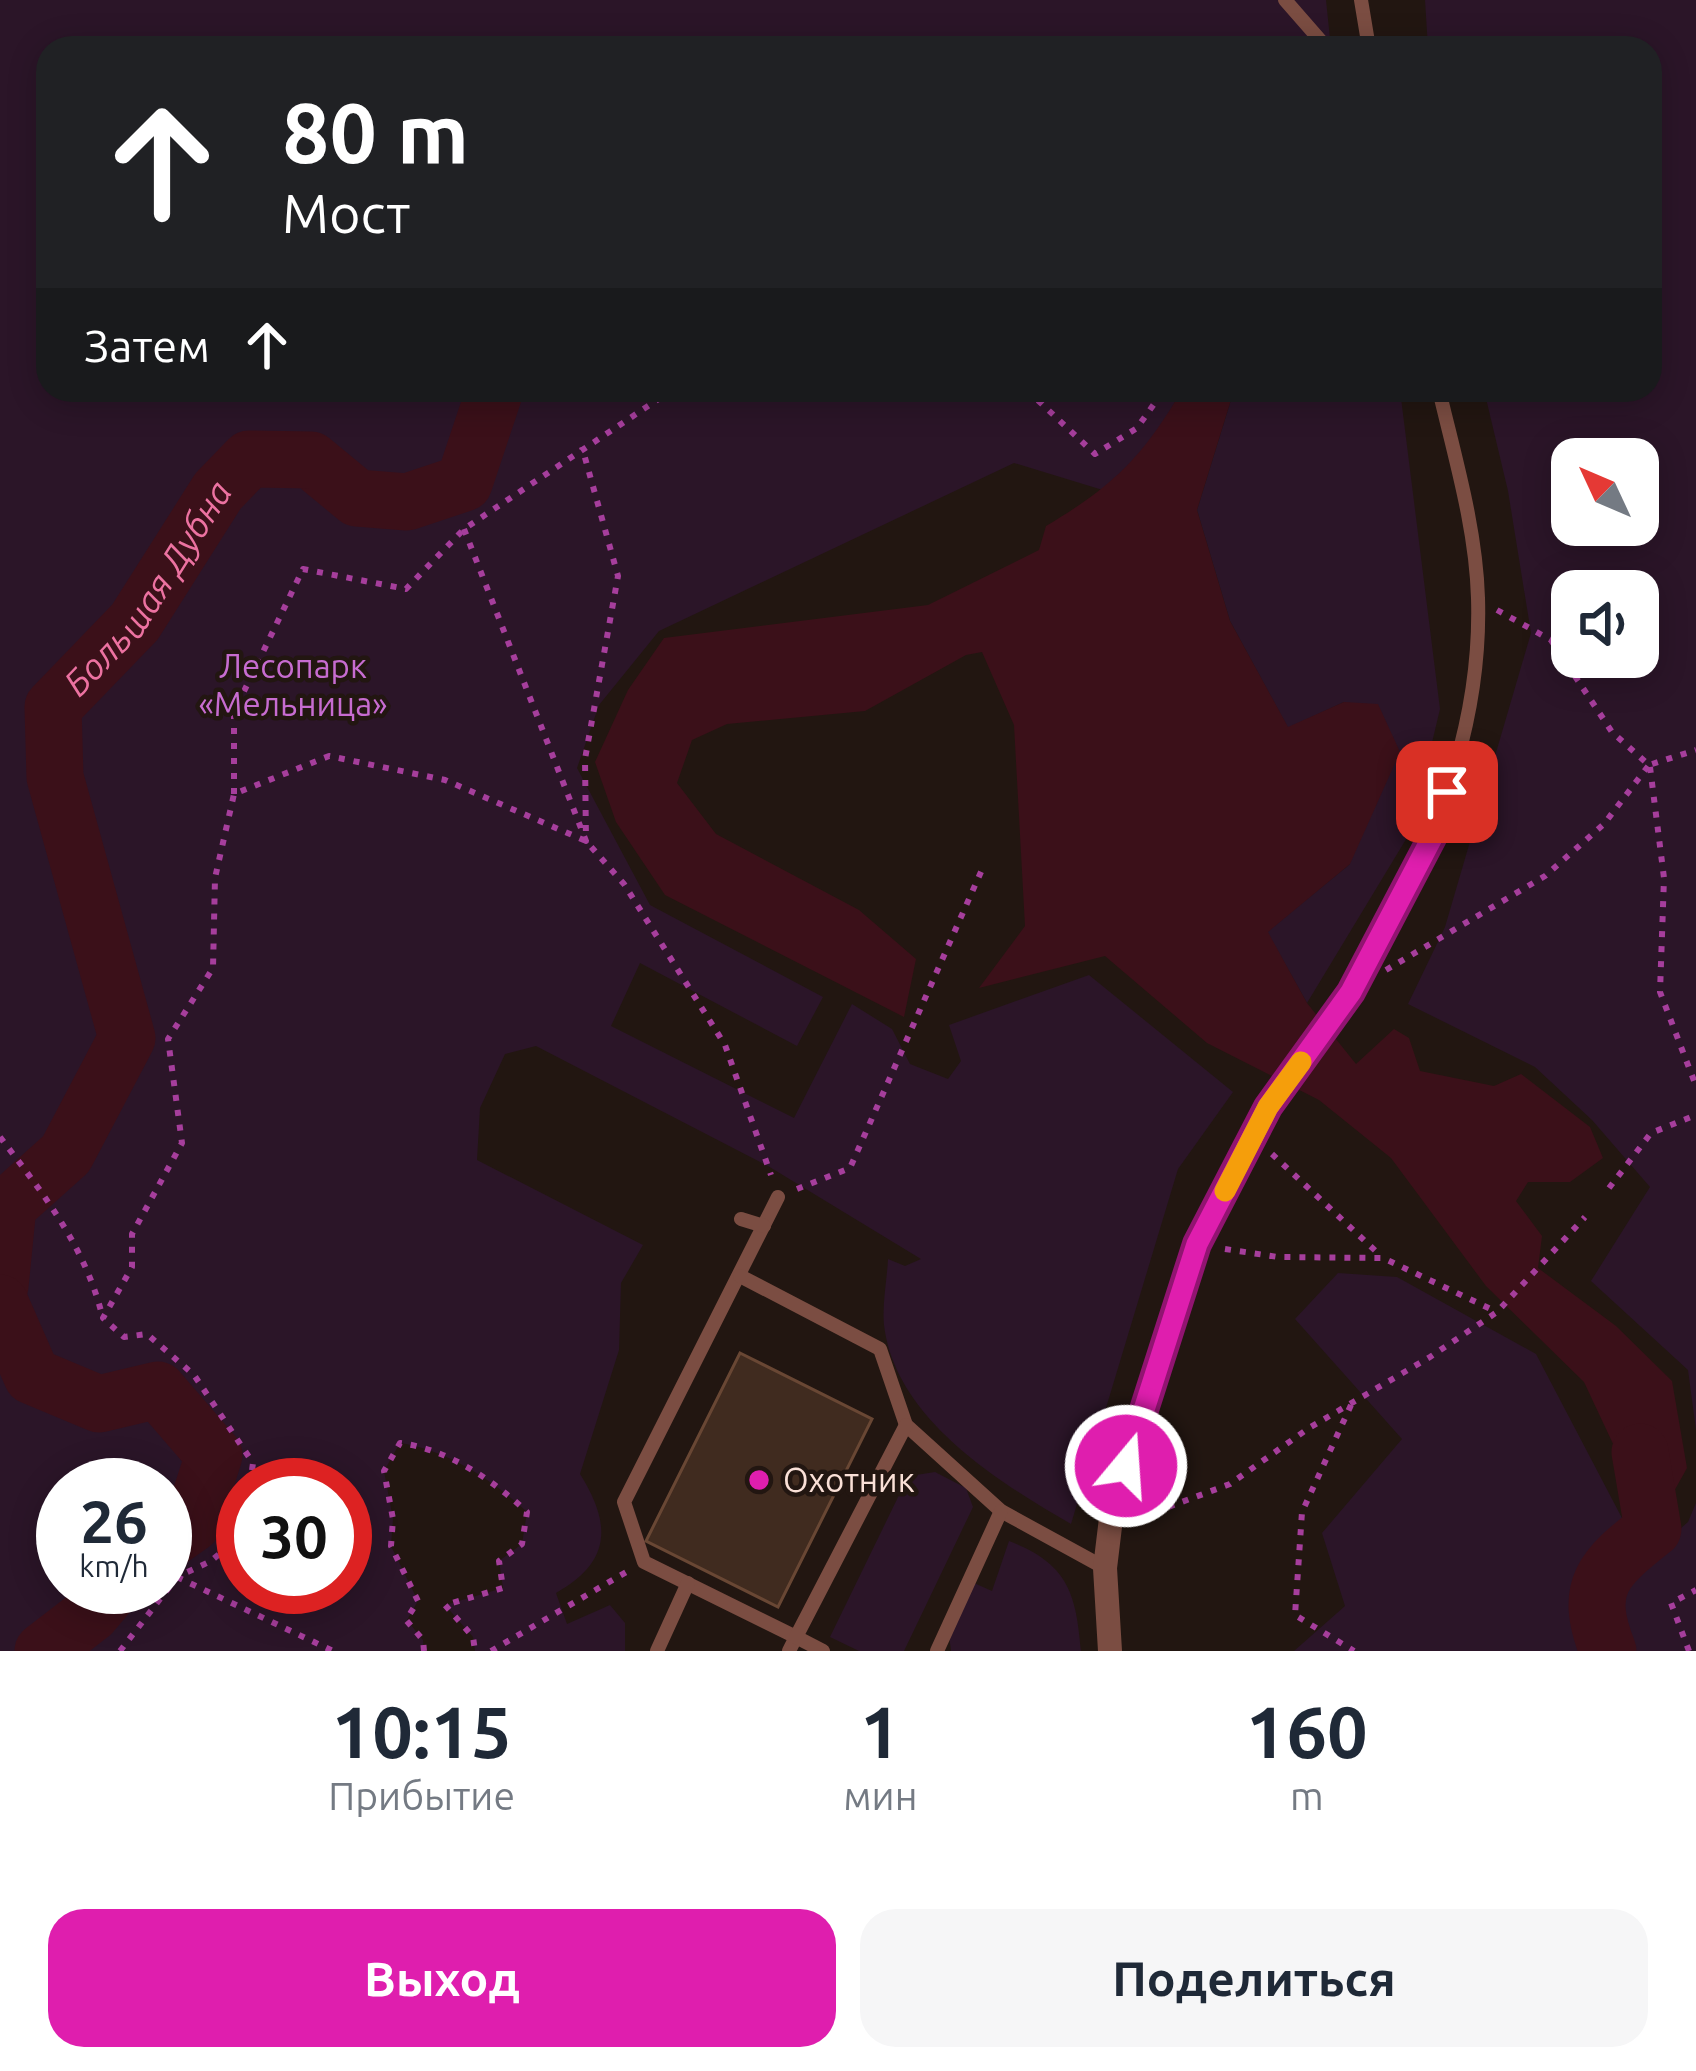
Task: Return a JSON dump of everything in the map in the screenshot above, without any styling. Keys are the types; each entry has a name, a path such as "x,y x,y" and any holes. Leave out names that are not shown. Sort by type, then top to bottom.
{"street":[{"path":"1110,1651 1105,1568 1112,1510 1197,1244 1268,1107"}],"lane":[{"path":"1285,0 1316,36"},
{"path":"1361,0 1367,36"},
{"path":"1268,1107 1351,992 1435,832 1470,712 1478,600 1472,532 1442,402"},
{"path":"778,1197 624,1502 644,1562 793,1644 824,1651"},
{"path":"741,1219 764,1226"},
{"path":"740,1276 880,1348 906,1425 1001,1511 1105,1568"},
{"path":"793,1644 906,1425"},
{"path":"938,1651 1001,1511"},
{"path":"657,1651 688,1583"}],"path":[{"path":"103,1318 132,1267 132,1234 182,1143 168,1040 213,968 215,878 234,794 234,712 303,569 406,589 464,529 653,402"},
{"path":"1040,402 1095,454 1138,428 1156,402"},
{"path":"582,447 618,576 585,759 586,842"},
{"path":"464,529 586,842 624,884 725,1045 778,1197 850,1168 984,865"},
{"path":"1478,600 1551,640 1612,732 1649,765 1664,878 1660,992 1696,1086"},
{"path":"1351,992 1545,876 1604,824 1649,765 1696,750"},
{"path":"234,794 329,756 445,780 586,842"},
{"path":"1609,1188 1651,1133 1696,1115"},
{"path":"1252,1136 1383,1258 1497,1312"},
{"path":"0,1137 50,1202 92,1275 103,1318 124,1337 147,1334 194,1376 250,1458"},
{"path":"1112,1510 1163,1509 1230,1484 1353,1400 1497,1312 1552,1258 1585,1217"},
{"path":"1197,1244 1278,1257 1383,1258"},
{"path":"1353,1400 1302,1512 1295,1615 1354,1651"},
{"path":"424,1651 423,1640 406,1620 418,1601 391,1546 393,1519 384,1471 400,1443 426,1447 464,1467 501,1488 527,1512 522,1544 499,1561 503,1588 445,1605 473,1637 475,1651"},
{"path":"491,1651 644,1562"},
{"path":"192,1584 333,1651"},
{"path":"1689,1651 1671,1603 1696,1590"},
{"path":"120,1651 148,1614"}],"green space":[{"name":"Лесопарк «Мельница»","path":"0,0 1326,0 1330,36 36,36 36,402 1175,402 1156,435 1106,491 1014,463 659,631 599,705 577,768 650,905 823,997 797,1046 640,963 611,1026 794,1118 852,1004 892,1029 910,1064 948,1079 961,1061 949,1025 1089,975 1233,1092 1178,1169 1071,1524 954,1444 908,1389 892,1359 884,1325 888,1259 905,1266 921,1259 768,1166 536,1046 505,1054 480,1108 477,1160 643,1245 621,1283 619,1350 580,1474 597,1510 601,1541 587,1568 556,1593 567,1624 610,1605 625,1623 625,1651 475,1651 473,1637 445,1605 503,1588 499,1561 522,1544 527,1512 468,1468 435,1452 400,1443 384,1471 393,1519 391,1546 418,1601 407,1620 423,1640 424,1651 0,1651"},
{"path":"1425,0 1696,0 1696,1430 1688,1370 1591,1281 1650,1187 1592,1120 1535,1067 1408,1004 1445,927 1531,633 1508,491 1487,402 1662,402 1662,36 1427,36"},
{"path":"1230,402 1402,402 1440,709 1411,831 1307,1003 1267,932 1350,864 1344,702 1288,728 1230,621 1197,510"},
{"path":"1338,1273 1397,1277 1536,1354 1644,1560 1688,1522 1696,1503 1696,1651 1294,1651 1345,1606 1322,1533 1402,1439 1295,1319"},
{"path":"935,1472 966,1488 973,1507 904,1651 859,1651 830,1637 902,1489 916,1475"},
{"path":"1009,1541 1044,1560 1065,1583 1076,1613 1081,1651 951,1651 947,1618 965,1579 992,1591"}],"shaded area":[{"path":"1174,402 1230,402 1197,510 1230,621 1288,727 1344,702 1378,704 1400,752 1350,864 1268,932 1307,1003 1356,1064 1394,1029 1409,1038 1420,1071 1494,1086 1521,1074 1590,1127 1603,1158 1570,1182 1528,1182 1516,1201 1542,1236 1538,1268 1616,1326 1672,1381 1687,1468 1653,1529 1584,1382 1486,1286 1391,1158 1319,1100 1207,1043 1105,956 979,988 1025,926 1014,725 982,652 966,655 865,711 727,724 692,740 677,783 716,834 859,910 916,959 904,1017 665,895 616,822 595,762 628,690 664,638 928,605 1039,550 1046,526 1124,469"}],"building":[{"name":"Охотник","path":"740,1353 872,1419 778,1607 646,1541"}],"waterway":[{"name":"Большая Дубна","path":"0,1286 8,1206 66,1154 127,1038 55,777 53,707 135,622 218,491 249,459 311,460 357,498 407,502 464,483 491,402"},
{"name":"Большая Дубна","path":"0,1303 32,1376 99,1404 158,1390 214,1455 192,1524"},
{"name":"Большая Дубна","path":"1608,1651 1597,1610 1602,1580 1653,1529 1640,1452"},
{"name":"Большая Дубна","path":"43,1651 91,1614"}],"slow traffic":[{"path":"1225,1191 1268,1107 1301,1062"}],"place":[{"name":"Охотник","path":"759,1480"}],"route":[{"path":"1126,1466 1197,1244 1268,1107 1351,992 1435,832 1447,792"}]}
